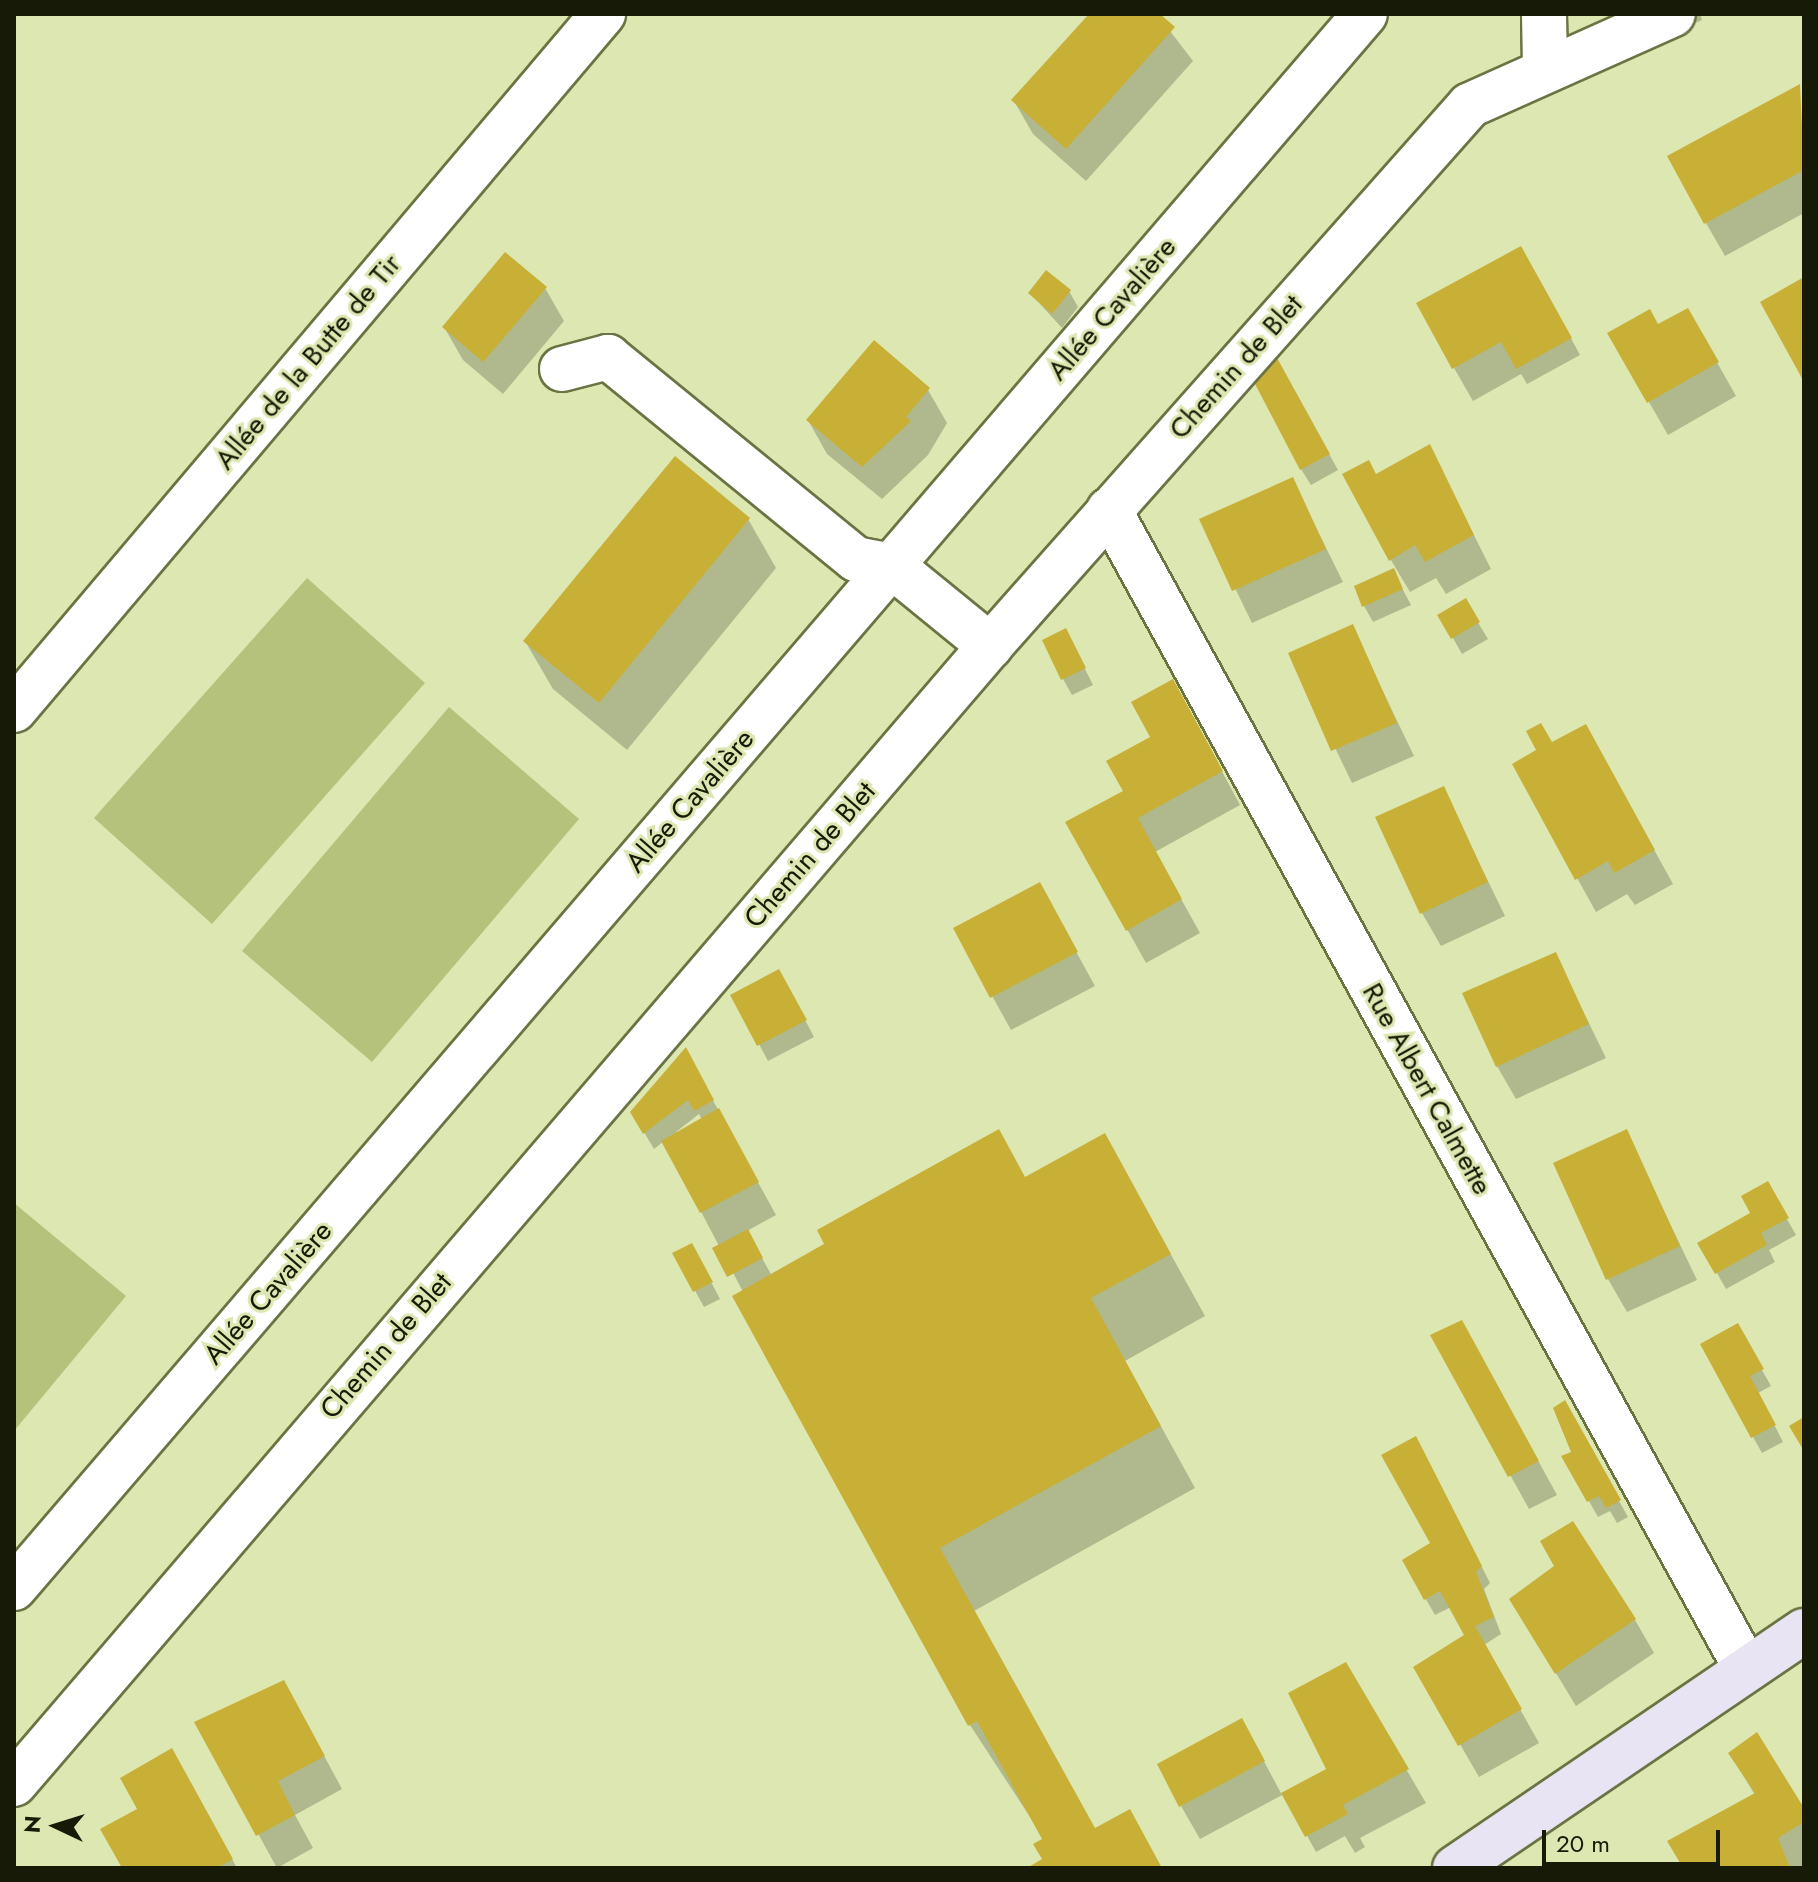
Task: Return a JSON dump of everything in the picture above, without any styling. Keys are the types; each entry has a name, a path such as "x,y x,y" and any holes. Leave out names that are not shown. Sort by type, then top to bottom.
{"main road":[{"path":"1455,1868 1804,1631"}],"street":[{"name":"Allée de la Butte de Tir","path":"14,710 603,14"},
{"name":"Allée Cavalière","path":"14,1588 1365,14"},
{"path":"1544,14 1545,67"},
{"name":"Chemin de Blet","path":"14,1784 990,646 1470,105 1545,67 1673,14"},
{"path":"562,369 608,357 856,559 892,566 990,646"},
{"name":"Rue Albert Calmette","path":"1109,510 1746,1668"}],"green space":[{"path":"307,578 425,683 212,924 94,818"},
{"path":"449,707 579,819 372,1062 242,951"},
{"path":"14,1203 126,1296 14,1431"}],"building":[{"path":"1089,14 1160,14 1175,27 1066,149 1011,100"},
{"path":"1800,84 1804,170 1704,224 1667,156"},
{"path":"1521,246 1572,338 1516,369 1501,342 1452,369 1416,303"},
{"path":"505,252 547,287 483,362 442,327"},
{"path":"1046,270 1071,290 1052,314 1028,293"},
{"path":"1804,277 1804,382 1760,302"},
{"path":"1688,308 1719,362 1647,403 1607,333 1650,309 1658,324"},
{"path":"874,340 930,388 906,417 911,421 862,467 806,420"},
{"path":"1276,356 1330,454 1300,470 1254,382"},
{"path":"1430,444 1474,535 1425,562 1415,545 1389,561 1342,474 1369,460 1376,474"},
{"path":"675,456 750,518 599,703 523,641"},
{"path":"1293,477 1326,549 1232,591 1199,519"},
{"path":"1394,568 1403,589 1362,607 1354,586"},
{"path":"1466,598 1480,622 1451,639 1437,615"},
{"path":"1353,624 1397,723 1331,751 1288,653"},
{"path":"1066,628 1086,668 1061,680 1042,640"},
{"path":"1173,679 1223,771 1138,818 1182,899 1126,931 1065,822 1123,791 1106,761 1150,737 1131,702"},
{"path":"1541,723 1552,742 1586,724 1655,850 1614,873 1608,861 1575,880 1512,764 1536,750 1526,731"},
{"path":"1444,786 1488,882 1420,914 1375,817"},
{"path":"1040,882 1078,952 990,998 953,928"},
{"path":"1556,952 1589,1024 1496,1067 1462,993"},
{"path":"779,969 807,1020 757,1046 730,995"},
{"path":"686,1047 714,1100 694,1111 688,1100 643,1134 630,1112"},
{"path":"719,1108 759,1182 700,1213 661,1141"},
{"path":"999,1129 1025,1177 1105,1133 1171,1254 1091,1298 1161,1426 940,1548 1095,1828 1130,1809 1162,1868 1027,1868 1042,1859 1033,1844 1042,1839 977,1721 968,1726 732,1296 824,1244 817,1230"},
{"path":"1627,1129 1680,1246 1606,1280 1553,1163"},
{"path":"1768,1181 1789,1218 1761,1233 1767,1245 1715,1274 1697,1243 1750,1213 1741,1196"},
{"path":"748,1229 763,1258 727,1277 712,1248"},
{"path":"692,1243 713,1282 693,1292 672,1253"},
{"path":"1462,1320 1539,1461 1508,1477 1430,1335"},
{"path":"1738,1323 1764,1369 1750,1376 1776,1425 1751,1438 1700,1344"},
{"path":"1565,1400 1621,1500 1606,1508 1599,1496 1587,1502 1561,1456 1571,1452 1553,1408"},
{"path":"1804,1417 1804,1451 1789,1426"},
{"path":"1416,1436 1482,1566 1476,1572 1494,1617 1475,1626 1522,1709 1458,1746 1413,1667 1464,1635 1440,1591 1424,1600 1402,1560 1430,1543 1381,1455"},
{"path":"1573,1521 1636,1619 1555,1674 1509,1599 1554,1566 1540,1541"},
{"path":"1346,1662 1409,1769 1343,1805 1348,1814 1305,1837 1281,1793 1326,1769 1288,1693"},
{"path":"284,1680 325,1756 278,1781 295,1815 256,1836 194,1722"},
{"path":"1242,1718 1265,1761 1179,1807 1157,1764"},
{"path":"1757,1732 1804,1808 1804,1822 1778,1838 1790,1868 1683,1868 1667,1841 1755,1793 1728,1753"},
{"path":"172,1748 233,1859 217,1868 122,1868 100,1829 137,1809 120,1778"}]}
